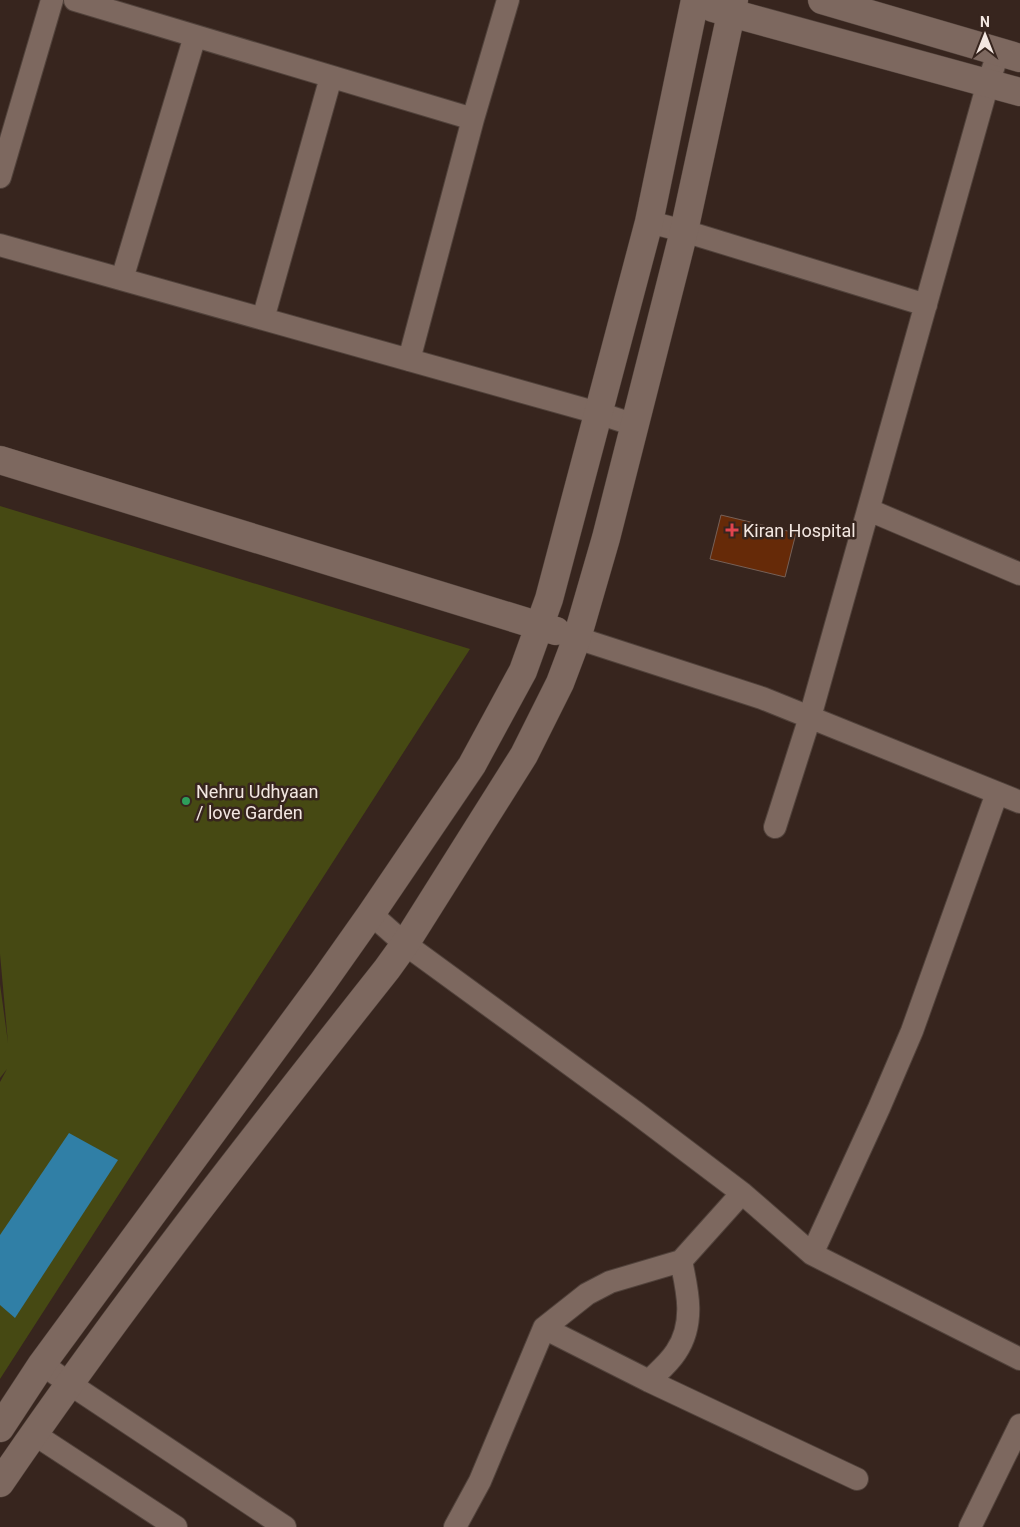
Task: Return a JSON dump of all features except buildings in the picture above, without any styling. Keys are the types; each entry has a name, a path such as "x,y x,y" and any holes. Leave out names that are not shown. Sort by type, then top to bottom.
{"street":[{"path":"0,177 52,0"},
{"path":"75,0 473,120"},
{"path":"409,360 473,120 508,0"},
{"path":"775,827 810,717 988,83 1009,54 822,0"},
{"path":"0,1428 42,1364 371,914 472,766 523,671 549,599 649,222 694,1 732,6 1020,92"},
{"path":"0,1483 154,1269 387,969 524,756 560,683 576,638 606,538 684,231 732,6"},
{"path":"122,279 195,36"},
{"path":"264,319 331,77"},
{"path":"649,222 684,231 926,306"},
{"path":"0,245 635,425"},
{"path":"0,460 540,625 762,698 1020,802"},
{"path":"868,510 1020,574"},
{"path":"812,1254 912,1031 997,793"},
{"path":"371,914 404,944 635,1112 742,1193 812,1254 1020,1359"},
{"path":"455,1527 480,1481 544,1328 587,1294 610,1282 681,1261 742,1193"},
{"path":"649,1381 675,1354 686,1336 689,1315 688,1290 681,1261"},
{"path":"544,1328 649,1381 857,1479"},
{"path":"42,1364 285,1527"},
{"path":"970,1527 1020,1425"},
{"path":"34,1434 176,1527"}],"shaded area":[{"name":"Nehru Udhyaan / love Garden","path":"0,506 470,649 0,1379 0,1082 7,1069 0,1078 0,984 8,1043 0,954"}],"water":[{"path":"69,1133 118,1160 15,1318 0,1305 0,1235"}],"place":[{"name":"Kiran Hospital","path":"732,530"},
{"name":"Nehru Udhyaan / love Garden","path":"186,801"}]}
